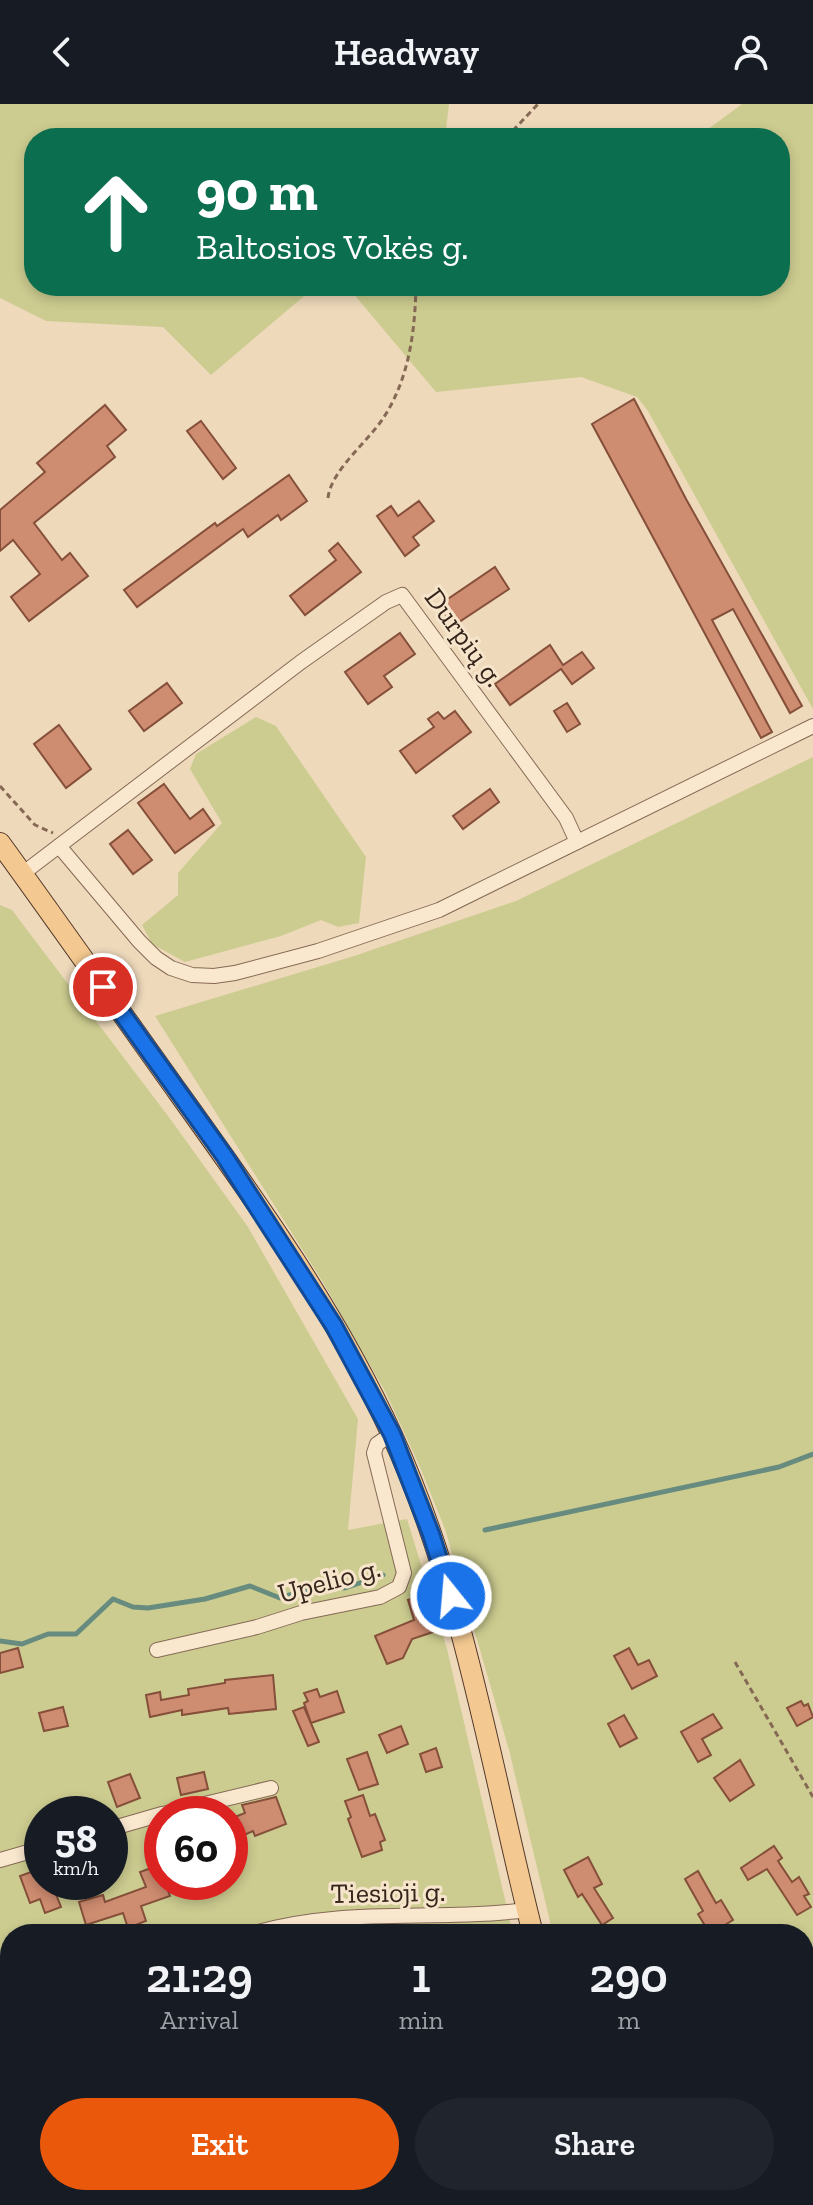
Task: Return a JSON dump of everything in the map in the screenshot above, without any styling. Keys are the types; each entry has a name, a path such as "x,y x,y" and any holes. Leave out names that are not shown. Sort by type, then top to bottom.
{"main road":[{"path":"0,843 225,1157 295,1262 368,1386 392,1434 431,1534 451,1596 530,1924"}],"street":[{"name":"Durpių g.","path":"22,874 301,662 386,602 402,595 566,818 577,842"},
{"path":"63,843 139,941 156,958 171,968 192,975 214,976 304,955 393,928 439,910 813,726"},
{"name":"Upelio g.","path":"157,1650 257,1627 301,1613 380,1597 399,1587 404,1573 374,1453 377,1444 392,1434"},
{"path":"237,1796 271,1788"},
{"path":"0,1860 24,1853"},
{"name":"Tiesioji g.","path":"290,1924 336,1917 457,1916 527,1910"}],"path":[{"path":"515,128 538,104"},
{"path":"328,498 332,482 386,414 405,377 415,296"},
{"path":"0,786 35,825 63,843"},
{"path":"735,1662 813,1797"}],"green space":[{"path":"0,104 449,104 446,128 24,128 24,296 304,296 211,375 163,327 46,321 0,298"},
{"path":"742,104 813,104 813,709 648,411 637,397 581,377 436,392 355,296 790,296 790,128 710,128"},
{"path":"256,717 276,726 366,857 359,923 338,927 321,920 281,936 185,962 152,944 142,925 178,895 178,873 222,823 190,769 196,754"},
{"path":"813,757 813,1924 551,1924 509,1750 445,1529 420,1467 386,1393 324,1284 155,1016 354,956 516,901"},
{"path":"0,905 12,910 248,1227 358,1419 348,1530 407,1519 447,1649 511,1924 0,1924"}],"building":[{"path":"634,399 802,706 790,713 733,609 712,620 772,732 761,738 592,424"},
{"path":"105,405 126,430 107,446 115,457 34,523 62,560 70,553 88,576 29,621 11,597 40,574 13,540 0,551 0,510 45,472 37,463"},
{"path":"201,421 236,468 223,479 187,431"},
{"path":"289,475 307,501 281,520 278,515 248,537 243,529 137,607 124,590 215,523 217,526"},
{"path":"419,501 434,521 413,537 419,545 405,556 377,516 391,506 398,516"},
{"path":"338,543 361,572 305,615 290,596 336,560 329,551"},
{"path":"495,567 509,589 453,626 439,605"},
{"path":"400,633 415,654 384,676 392,687 368,704 345,672"},
{"path":"550,645 563,665 582,652 594,668 572,684 561,669 510,705 495,684"},
{"path":"167,683 182,703 144,731 129,711"},
{"path":"567,703 580,724 567,732 554,711"},
{"path":"455,711 471,732 416,773 400,751 434,727 428,719 438,712 444,719"},
{"path":"59,725 91,769 66,788 34,744"},
{"path":"164,784 190,819 203,809 214,825 175,853 138,803"},
{"path":"490,789 499,802 463,829 453,816"},
{"path":"128,830 152,860 133,874 110,844"},
{"path":"425,1595 436,1631 412,1639 403,1658 387,1664 375,1636 414,1620 408,1600"},
{"path":"18,1648 23,1667 0,1673 0,1653"},
{"path":"629,1648 638,1665 649,1660 657,1676 632,1689 614,1656"},
{"path":"273,1675 276,1709 229,1714 228,1708 182,1715 182,1710 150,1717 146,1695 160,1692 161,1700 189,1695 188,1689 225,1683 225,1680"},
{"path":"317,1689 320,1697 337,1691 344,1712 311,1723 304,1693"},
{"path":"801,1701 804,1706 808,1704 813,1717 797,1726 787,1708"},
{"path":"63,1707 68,1726 44,1731 39,1713"},
{"path":"304,1707 319,1742 308,1746 293,1711"},
{"path":"713,1714 722,1728 702,1739 711,1755 698,1762 681,1732"},
{"path":"624,1715 637,1738 620,1747 608,1724"},
{"path":"401,1726 408,1744 387,1753 379,1735"},
{"path":"436,1748 442,1767 426,1772 420,1754"},
{"path":"367,1752 378,1784 359,1790 347,1759"},
{"path":"740,1760 754,1785 730,1801 714,1778"},
{"path":"204,1772 208,1789 181,1795 177,1778"},
{"path":"130,1774 140,1798 128,1803 128,1796 113,1796 108,1782"},
{"path":"363,1795 370,1816 375,1814 385,1840 380,1842 382,1850 362,1857 345,1801"},
{"path":"276,1797 286,1824 255,1836 253,1831 248,1833 248,1804"},
{"path":"774,1846 782,1858 778,1861 792,1882 799,1877 809,1894 804,1896 811,1907 797,1915 767,1869 748,1880 741,1868"},
{"path":"588,1857 602,1884 594,1888 613,1918 601,1924 582,1894 578,1897 564,1870"},
{"path":"698,1871 716,1903 721,1900 733,1920 726,1924 704,1924 698,1914 703,1911 685,1879"},
{"path":"144,1888 144,1900 158,1900 141,1906 146,1921 127,1924 123,1913 86,1924 79,1902 128,1900 128,1894"},
{"path":"40,1900 58,1900 61,1907 45,1913"}],"waterway":[{"path":"485,1530 779,1467 813,1454"},
{"path":"0,1641 22,1644 48,1634 76,1634 113,1599 133,1607 148,1608 205,1599 250,1586 280,1598 322,1585 345,1588 383,1575"}],"route":[{"path":"103,987 225,1157 334,1326 392,1434 431,1534 451,1596"}]}
